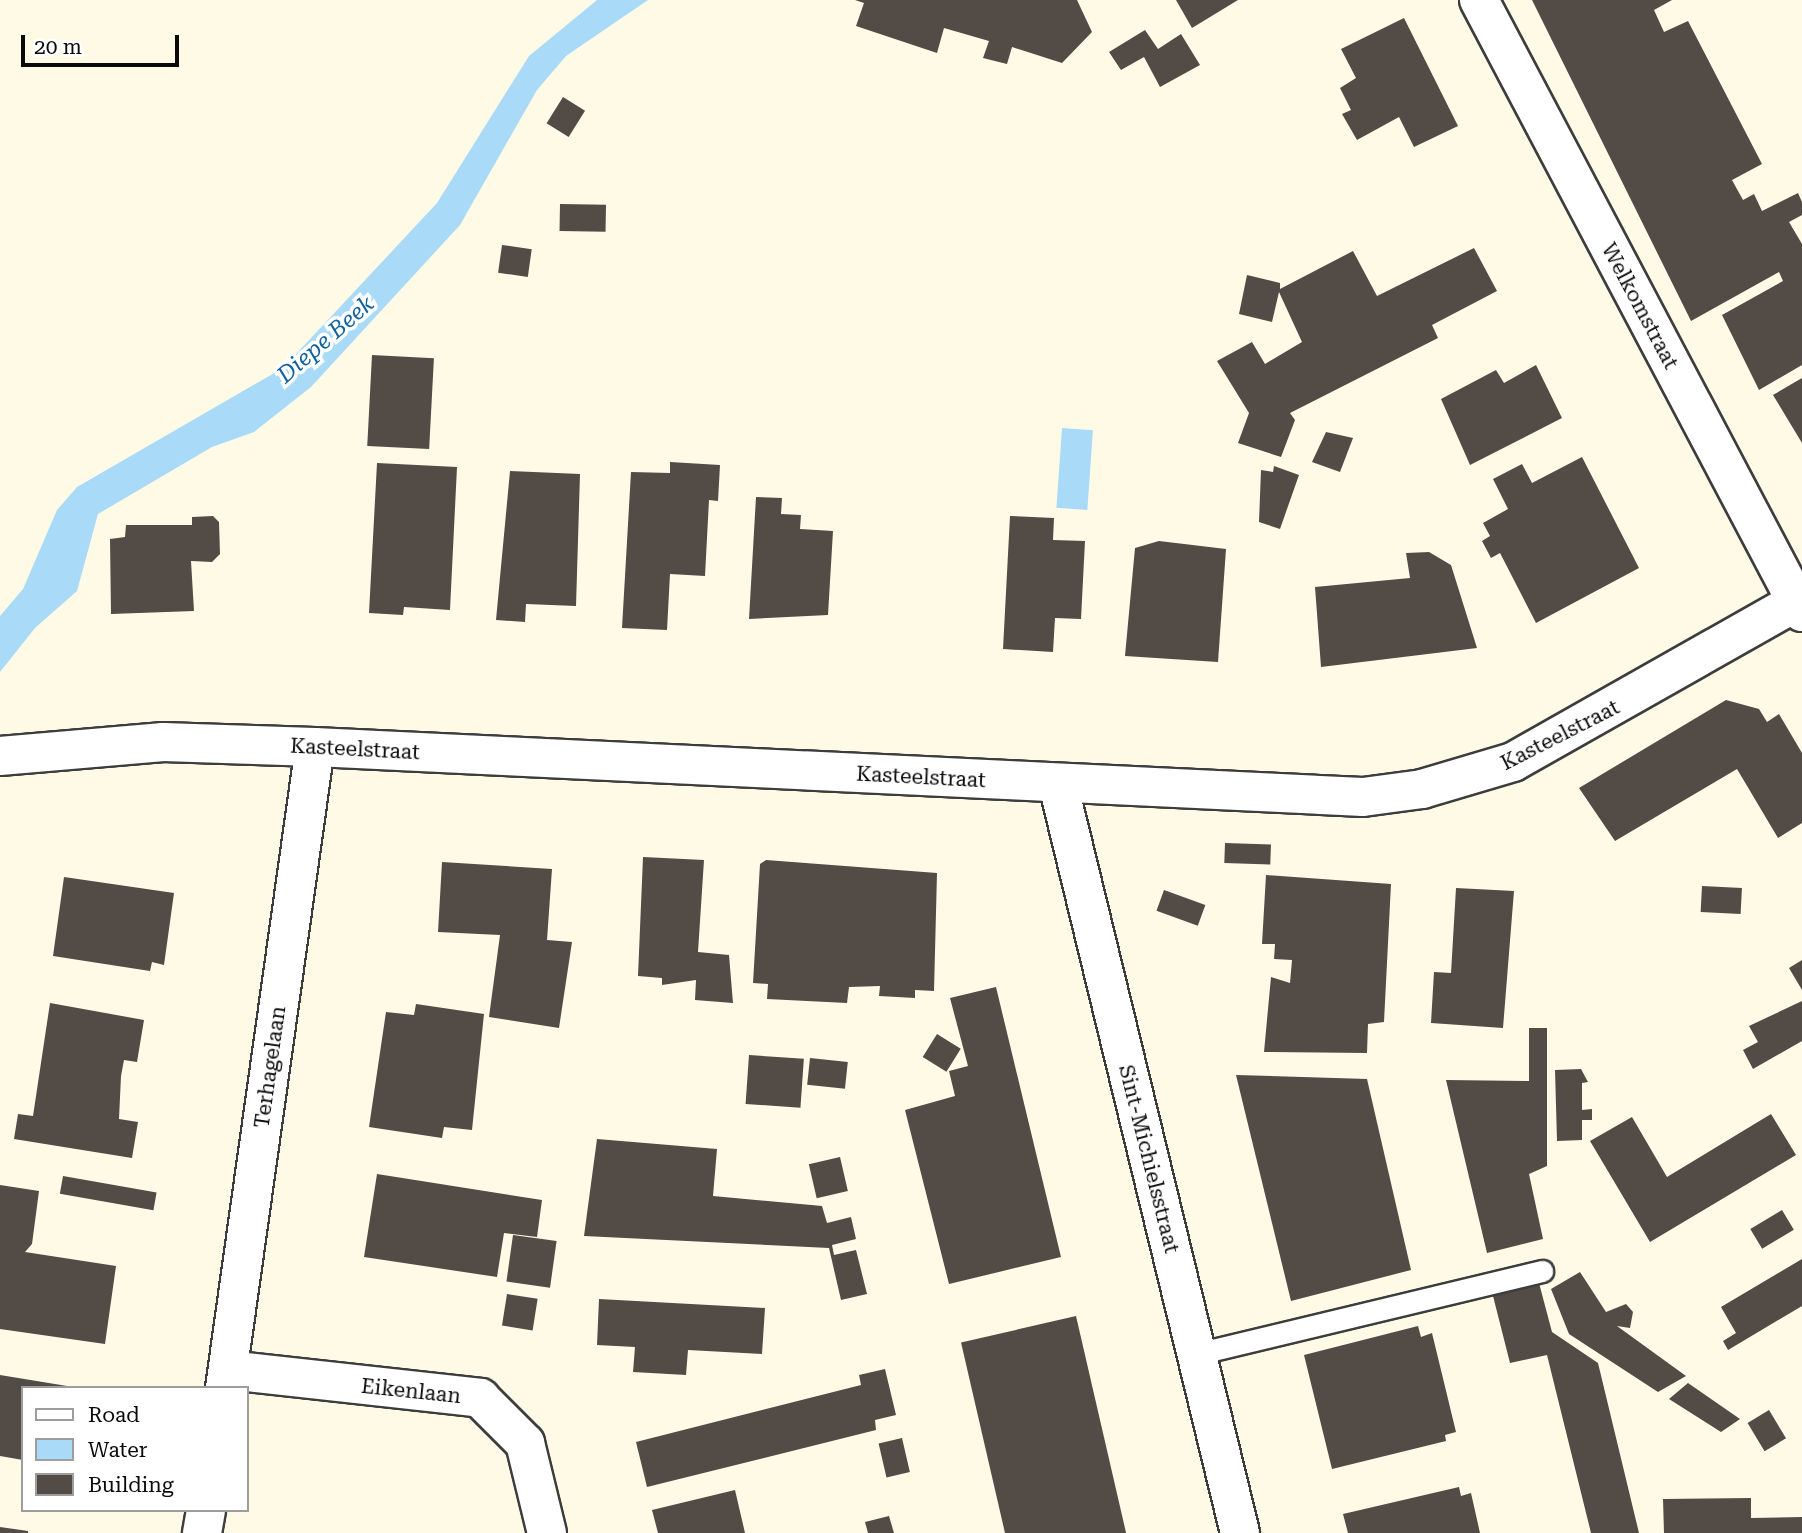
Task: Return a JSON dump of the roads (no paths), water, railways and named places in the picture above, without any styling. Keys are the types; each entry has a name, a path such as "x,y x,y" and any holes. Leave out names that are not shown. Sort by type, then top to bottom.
{"street":[{"name":"Welkomstraat","path":"1479,0 1799,607"},
{"name":"Kasteelstraat","path":"0,756 163,742 1363,797 1422,789 1513,762 1561,739 1799,607"},
{"name":"Terhagelaan","path":"227,1379 315,747"},
{"name":"Sint-Michielsstraat","path":"1058,784 1240,1533"},
{"name":"Eikenlaan","path":"227,1379 480,1398 525,1443 547,1533"},
{"path":"202,1533 206,1512"}],"lane":[{"path":"1196,1354 1542,1270"}],"water":[{"name":"Diepe Beek","path":"597,0 648,0 566,56 537,90 460,225 311,387 254,432 212,447 98,514 77,591 35,628 0,672 0,616 23,589 57,510 77,487 283,368 437,203 529,56"},
{"path":"1062,428 1093,430 1087,510 1056,508"}]}
